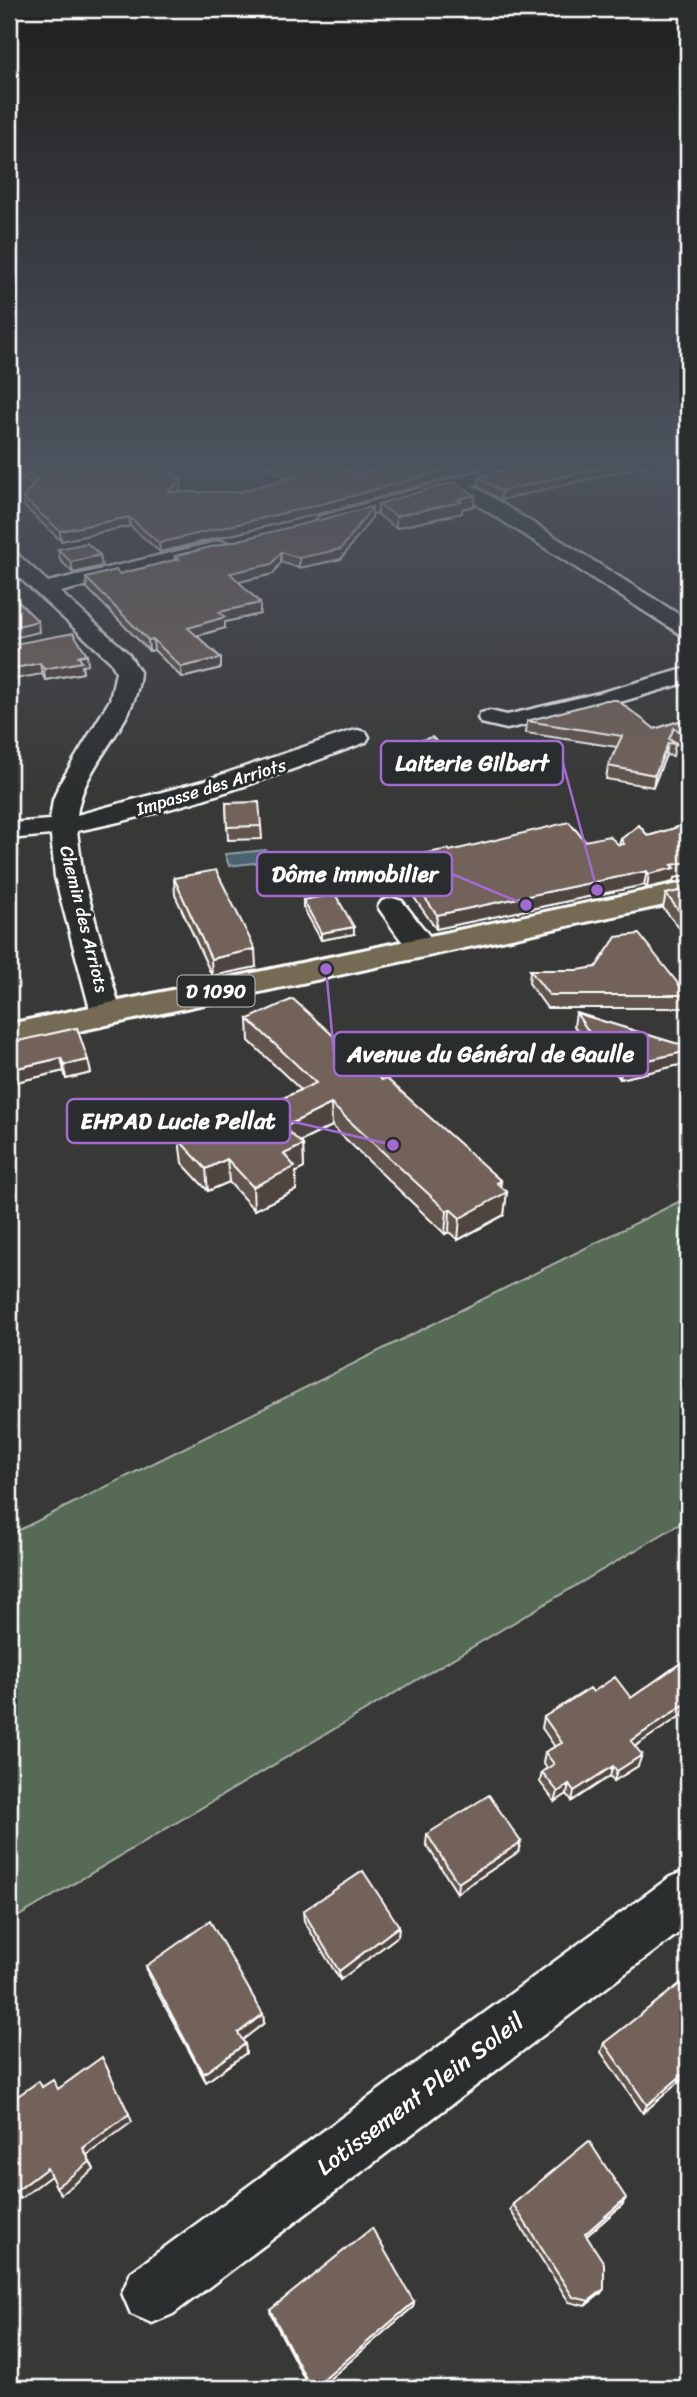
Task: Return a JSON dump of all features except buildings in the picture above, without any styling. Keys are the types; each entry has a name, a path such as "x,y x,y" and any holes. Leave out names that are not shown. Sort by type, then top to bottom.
{"main road":[{"name":"D 1090","path":"9,1035 688,891"}],"street":[{"name":"Chemin des Arriots","path":"28,575 120,658 128,671 125,695 78,772 66,799 63,827 64,855 106,1013"},
{"path":"44,589 103,575"},
{"path":"602,575 688,629"},
{"path":"63,637 90,631"},
{"path":"490,718 507,722 688,676"},
{"name":"Impasse des Arriots","path":"9,831 63,827 119,815 302,758 357,737"},
{"path":"392,907 424,948"},
{"name":"Lotissement Plein Soleil","path":"152,2293 688,1895"}],"green space":[{"path":"688,1197 688,1519 9,1922 9,1535"}],"water":[{"path":"266,850 270,861 229,866 225,854"}],"place":[{"name":"Laiterie Gilbert","path":"597,890"},
{"name":"Dôme immobilier","path":"526,905"},
{"name":"Avenue du Général de Gaulle","path":"326,969"},
{"name":"EHPAD Lucie Pellat","path":"393,1145"}]}
